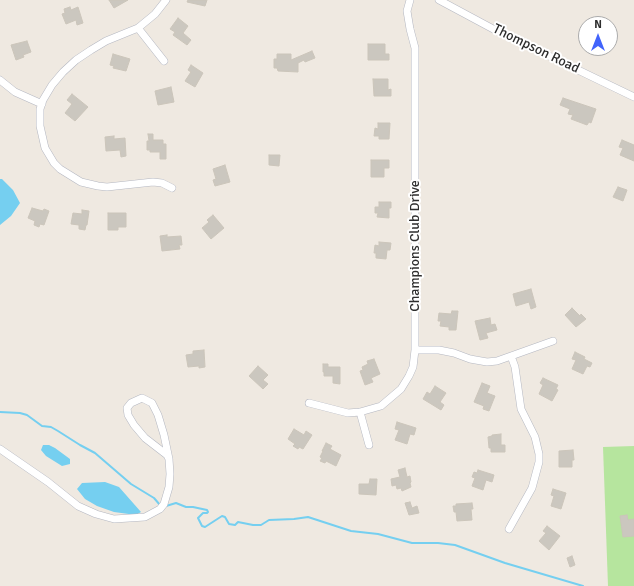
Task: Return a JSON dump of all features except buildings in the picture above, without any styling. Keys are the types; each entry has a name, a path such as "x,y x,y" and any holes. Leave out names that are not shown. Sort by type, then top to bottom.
{"street":[{"path":"166,0 155,14 138,28 98,45 76,60 57,78 47,93 42,104 40,117 41,135 49,156 60,169 81,182 98,186 153,182 162,183 172,188"},
{"name":"Champions Club Drive","path":"309,403 342,412 360,412 381,406 401,389 409,376 412,367 415,350 415,48 407,11 410,0"},
{"name":"Thompson Road","path":"439,0 495,30 634,96"},
{"path":"138,28 164,61"},
{"path":"0,80 15,92 42,104"},
{"path":"415,350 439,350 454,353 470,359 487,362 497,361 553,341"},
{"path":"509,529 532,488 539,462 536,441 521,409 515,367 511,356"},
{"path":"0,449 48,482 78,506 96,514 114,519 145,516 160,509 164,504 169,487 169,459 164,434 158,415 152,403 142,398 131,403 127,408 128,415 134,425 145,438 169,459"},
{"path":"360,412 369,445"}],"green space":[{"path":"634,446 634,586 608,586 603,447"}],"water":[{"path":"0,179 2,179 13,190 20,203 11,216 0,225"},
{"path":"43,445 49,445 55,448 70,459 70,464 62,466 46,456 41,450"},
{"path":"105,482 119,487 141,512 136,515 114,512 97,506 85,499 77,489 82,483"}],"waterway":[{"path":"0,412 20,413 27,415 42,426 51,427 58,431 95,453 131,484 154,498 160,505"},
{"path":"166,506 176,503 186,507 207,510 207,513 203,513 198,518 202,526 205,527 222,516 225,517 229,524 235,525 238,522 261,525 269,520 308,517 351,531 378,534 412,543 438,543 455,545 505,563 583,586"}]}
